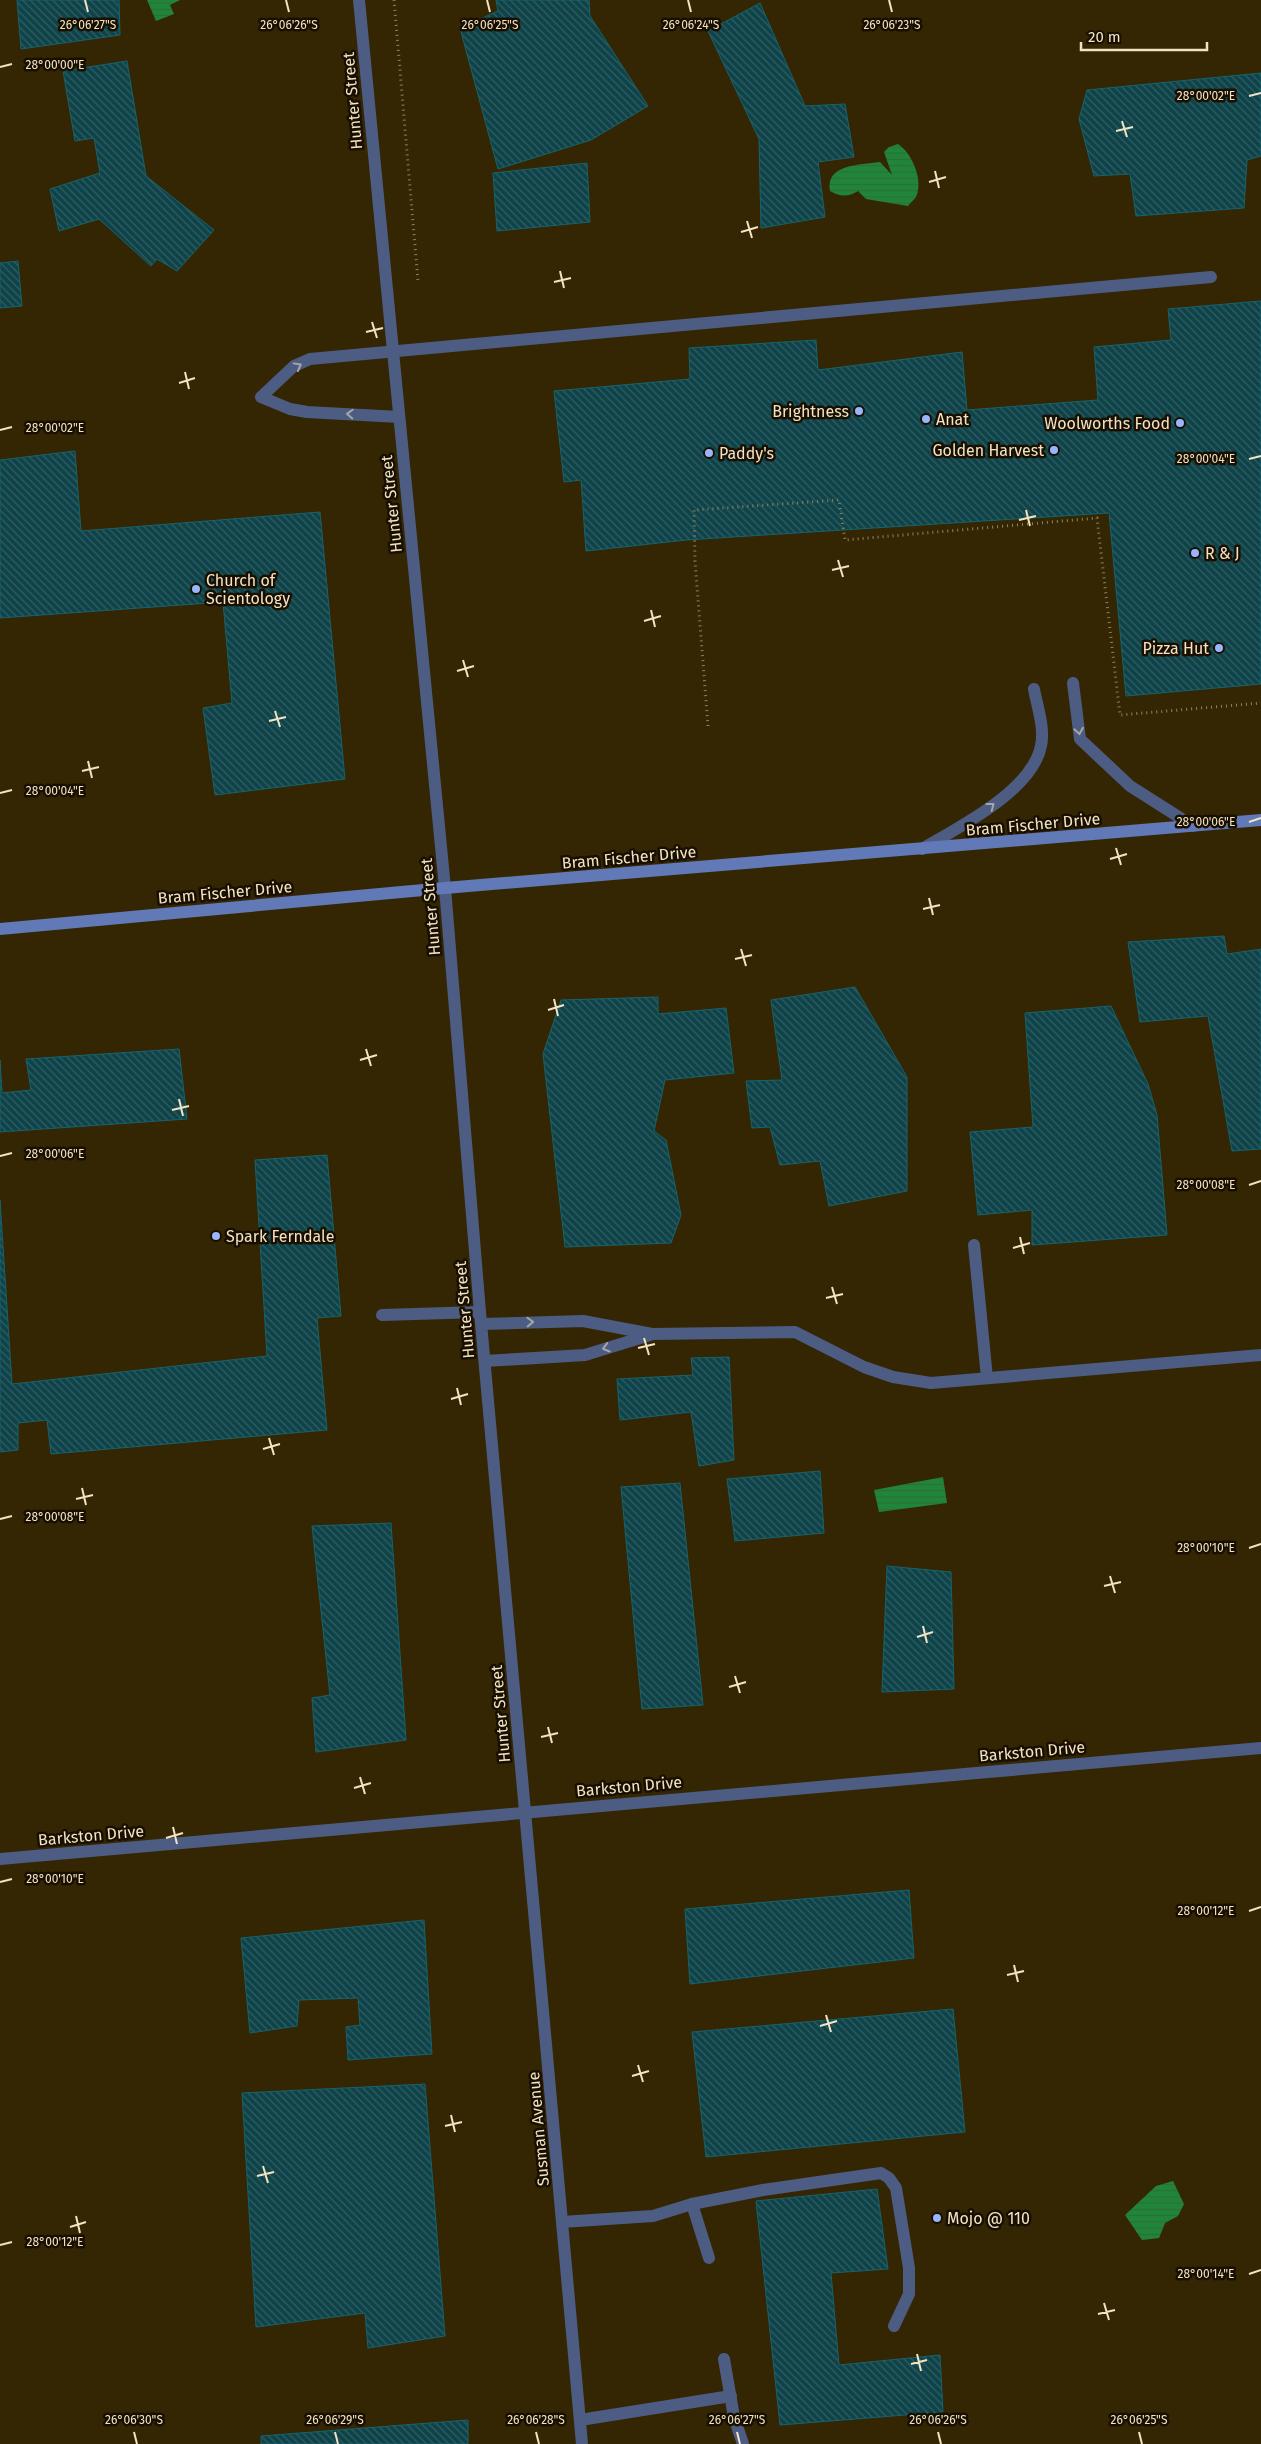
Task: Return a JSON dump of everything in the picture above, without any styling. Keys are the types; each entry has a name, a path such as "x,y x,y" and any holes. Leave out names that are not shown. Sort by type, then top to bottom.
{"main road":[{"name":"Bram Fischer Drive","path":"0,929 445,888 920,850 1261,820"}],"street":[{"name":"Hunter Street","path":"359,0 445,888 481,1318 526,1812"},
{"path":"399,417 307,412 290,409 261,397 294,366 310,359 1211,277"},
{"path":"1073,683 1080,739 1130,786 1193,826"},
{"path":"920,850 986,811 1011,792 1028,773 1041,746 1041,727 1034,689"},
{"path":"974,1245 987,1378"},
{"path":"382,1315 583,1321 652,1334 795,1332 864,1367 893,1377 931,1383 1261,1355"},
{"path":"485,1360 585,1355 652,1334"},
{"name":"Barkston Drive","path":"0,1859 1261,1748"},
{"name":"Susman Avenue","path":"526,1812 582,2444"},
{"path":"562,2222 653,2216 692,2204 763,2190 881,2173 889,2178 896,2188 909,2268 909,2294 894,2326"},
{"path":"692,2204 710,2258"},
{"path":"724,2359 734,2417 743,2444"},
{"path":"580,2420 731,2396"}],"path":[{"path":"394,0 418,281"},
{"path":"708,726 695,561 694,510 839,500 845,540 1096,518 1120,715 1261,703"}],"shaded area":[{"path":"147,0 180,0 170,5 174,14 156,21"},
{"path":"898,144 908,154 918,176 919,183 916,197 908,206 866,199 858,191 844,195 830,191 830,182 833,176 838,171 854,165 880,162 892,175 884,152 889,147"},
{"path":"943,1477 947,1503 879,1512 874,1490"},
{"path":"1173,2181 1184,2204 1178,2216 1165,2223 1159,2238 1142,2240 1125,2215 1156,2186"}],"building":[{"path":"17,0 119,0 120,35 21,49"},
{"path":"496,0 589,0 590,16 648,106 591,140 498,169 460,28 498,11"},
{"path":"760,3 805,106 845,104 854,157 818,162 825,217 761,228 759,139 708,31"},
{"path":"127,61 146,176 214,230 177,271 157,259 151,266 99,219 59,231 50,189 100,173 94,138 75,141 63,71"},
{"path":"1261,73 1261,156 1247,160 1244,208 1136,216 1130,174 1094,176 1079,119 1087,90"},
{"path":"587,163 590,222 497,231 493,173"},
{"path":"18,261 22,306 0,308 0,263"},
{"path":"1261,301 1261,684 1126,696 1109,513 686,540 586,551 581,480 564,482 554,391 690,379 689,348 816,340 818,370 962,352 967,410 1098,400 1094,347 1171,340 1168,309"},
{"path":"75,451 81,531 320,512 345,779 215,795 203,708 232,703 223,602 0,618 0,460"},
{"path":"1224,936 1227,954 1261,949 1261,1149 1232,1151 1208,1016 1140,1022 1128,942"},
{"path":"855,987 907,1077 907,1191 829,1206 820,1161 780,1165 770,1127 752,1128 746,1081 782,1080 771,1000"},
{"path":"658,997 658,1014 726,1008 734,1073 665,1080 654,1131 666,1140 681,1215 671,1243 565,1247 543,1054 561,1000"},
{"path":"1111,1006 1148,1084 1157,1115 1167,1235 1032,1245 1032,1210 978,1215 970,1132 1033,1127 1025,1013"},
{"path":"179,1049 187,1119 0,1132 0,1060 2,1093 31,1090 26,1059"},
{"name":"Spark Ferndale","path":"327,1155 341,1316 317,1318 327,1430 51,1454 47,1420 18,1423 18,1450 0,1452 0,1200 12,1384 267,1356 255,1160"},
{"path":"729,1357 734,1460 699,1466 691,1412 620,1420 617,1379 693,1375 691,1358"},
{"path":"820,1471 824,1533 735,1541 727,1479"},
{"path":"680,1483 703,1705 642,1709 621,1487"},
{"path":"391,1523 406,1740 316,1752 312,1698 330,1695 312,1526"},
{"path":"887,1566 951,1572 954,1689 882,1692"},
{"path":"909,1890 914,1958 690,1984 685,1909"},
{"path":"424,1920 432,2054 348,2060 346,2027 360,2025 358,1998 299,2000 297,2026 250,2033 241,1938"},
{"path":"953,2009 965,2132 706,2157 692,2032"},
{"path":"425,2084 445,2336 368,2348 365,2313 256,2327 242,2093"},
{"path":"877,2189 888,2269 831,2273 839,2365 940,2355 943,2412 780,2425 756,2201"},
{"path":"468,2420 468,2444 261,2444 261,2436"}],"place":[{"name":"Brightness","path":"859,411"},
{"name":"Anat","path":"926,419"},
{"name":"Woolworths Food","path":"1180,423"},
{"name":"Golden Harvest","path":"1054,450"},
{"name":"Paddy's","path":"709,453"},
{"name":"R & J","path":"1195,553"},
{"name":"Church of Scientology","path":"196,589"},
{"name":"Pizza Hut","path":"1219,648"},
{"name":"Spark Ferndale","path":"216,1236"},
{"name":"Mojo @ 110","path":"937,2218"}]}
